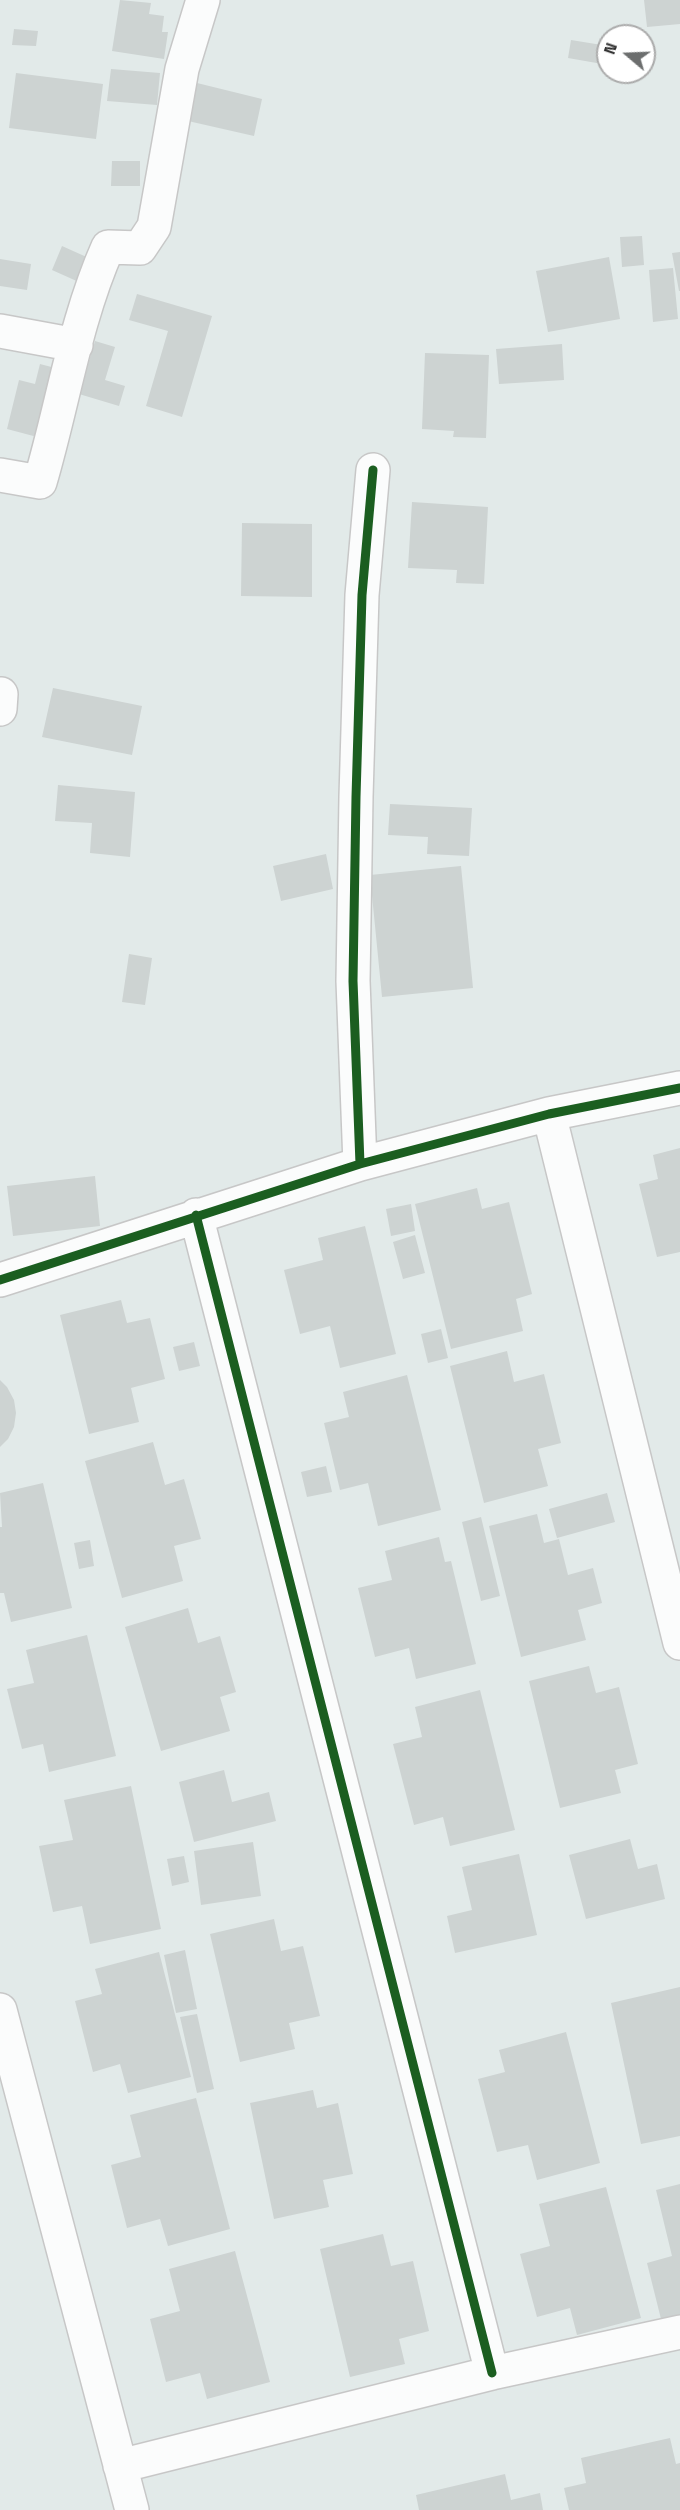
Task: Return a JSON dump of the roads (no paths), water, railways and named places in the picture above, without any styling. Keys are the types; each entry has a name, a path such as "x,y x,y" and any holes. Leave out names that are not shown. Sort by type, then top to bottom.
{"street":[{"path":"0,475 40,482 94,279 108,247 140,248 154,227 182,69 203,0"},
{"path":"0,331 76,345"},
{"path":"360,1164 353,981 356,797 362,595 373,470"},
{"path":"0,1280 360,1164 549,1114 680,1088"},
{"path":"549,1114 680,1643"},
{"path":"196,1215 492,2373"},
{"path":"0,2010 132,2510"},
{"path":"120,2466 492,2373 680,2332"}]}
